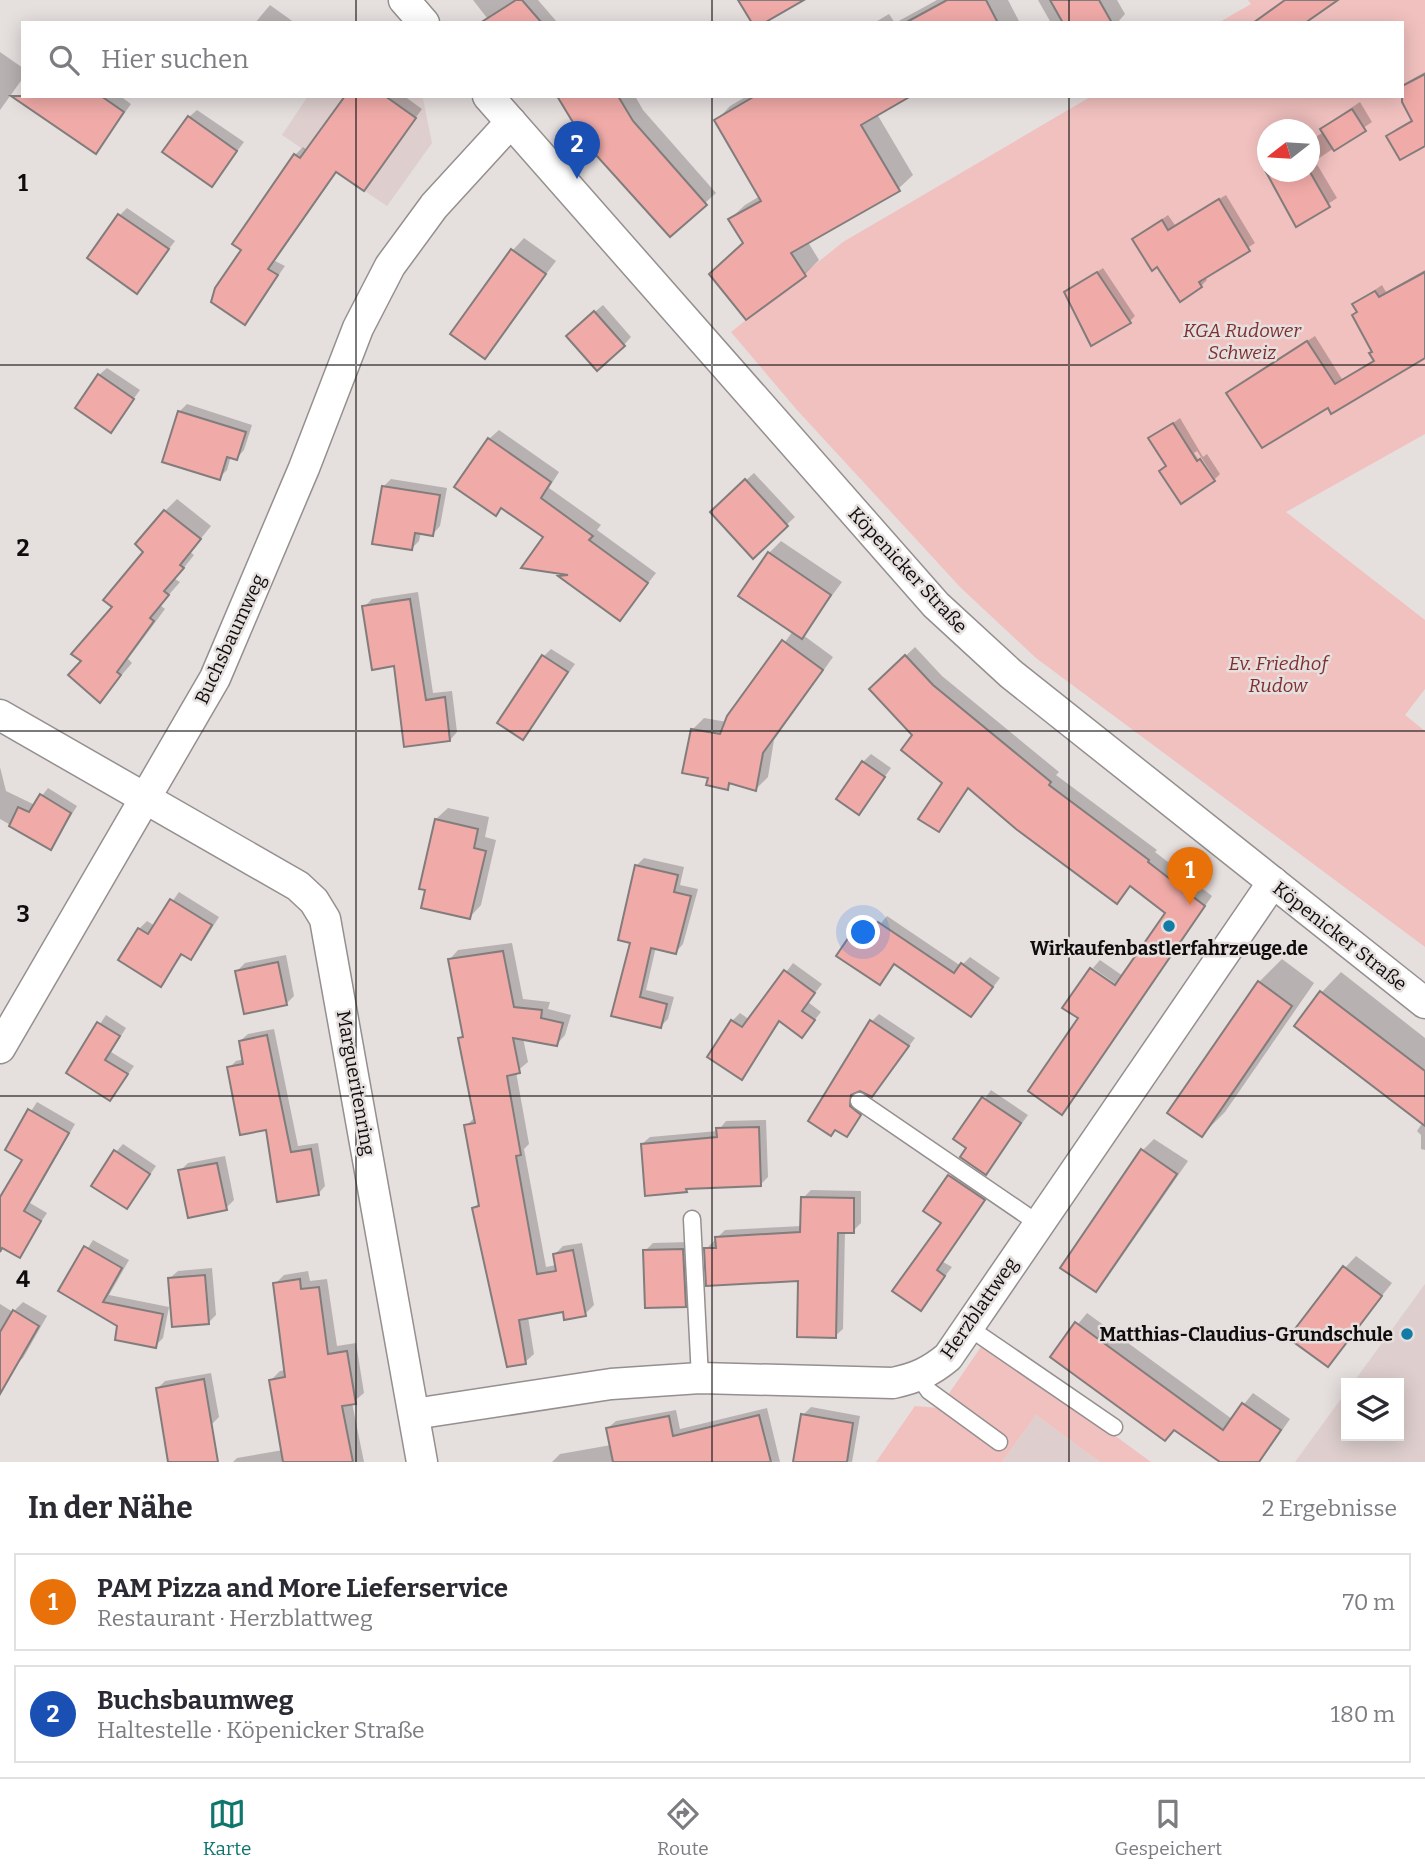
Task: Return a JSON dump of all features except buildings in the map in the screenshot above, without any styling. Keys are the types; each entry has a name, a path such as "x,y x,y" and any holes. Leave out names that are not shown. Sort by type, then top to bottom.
{"street":[{"path":"404,0 422,21"},
{"name":"Köpenicker Straße","path":"490,98 936,605 1011,674 1425,1003"},
{"name":"Buchsbaumweg","path":"0,1048 215,678 304,468 358,328 390,267 434,205 511,122"},
{"name":"Margueritenring","path":"0,715 148,797 298,886 314,901 325,919 422,1462"},
{"name":"Herzblattweg","path":"414,1413 536,1394 700,1378 893,1383 919,1377 948,1357 1273,882"}],"lane":[{"path":"859,1101 1039,1224"},
{"path":"692,1219 700,1378"},
{"path":"968,1327 1114,1427"},
{"path":"919,1377 929,1391 999,1442"}],"shaded area":[{"path":"307,98 422,98 432,143 387,206 282,135"},
{"name":"Matthias-Claudius-Grundschule","path":"1425,1284 1425,1462 1295,1462 1341,1399 1341,1441 1404,1441 1404,1378 1357,1378"},
{"path":"1036,1415 1100,1462 1002,1462"}],"green space":[{"path":"1248,0 1425,0 1425,434 1286,512 1425,620 1425,689 1405,715 1425,731 1425,947 1036,658 961,588 797,410 731,332 843,242 1089,98 1404,98 1404,21 1221,21 1251,4"},
{"path":"985,1341 1151,1462 1100,1462 1036,1415 1002,1462 876,1462 915,1406 939,1408"}],"place":[{"name":"Buchsbaumweg","path":"577,179"},
{"name":"PAM Pizza and More Lieferservice","path":"1190,905"},
{"name":"Wirkaufenbastlerfahrzeuge.de","path":"1169,926"},
{"name":"Matthias-Claudius-Grundschule","path":"1407,1334"}],"park label":[{"name":"KGA Rudower Schweiz","path":"1242,341"},
{"name":"Ev. Friedhof Rudow","path":"1278,674"}]}
